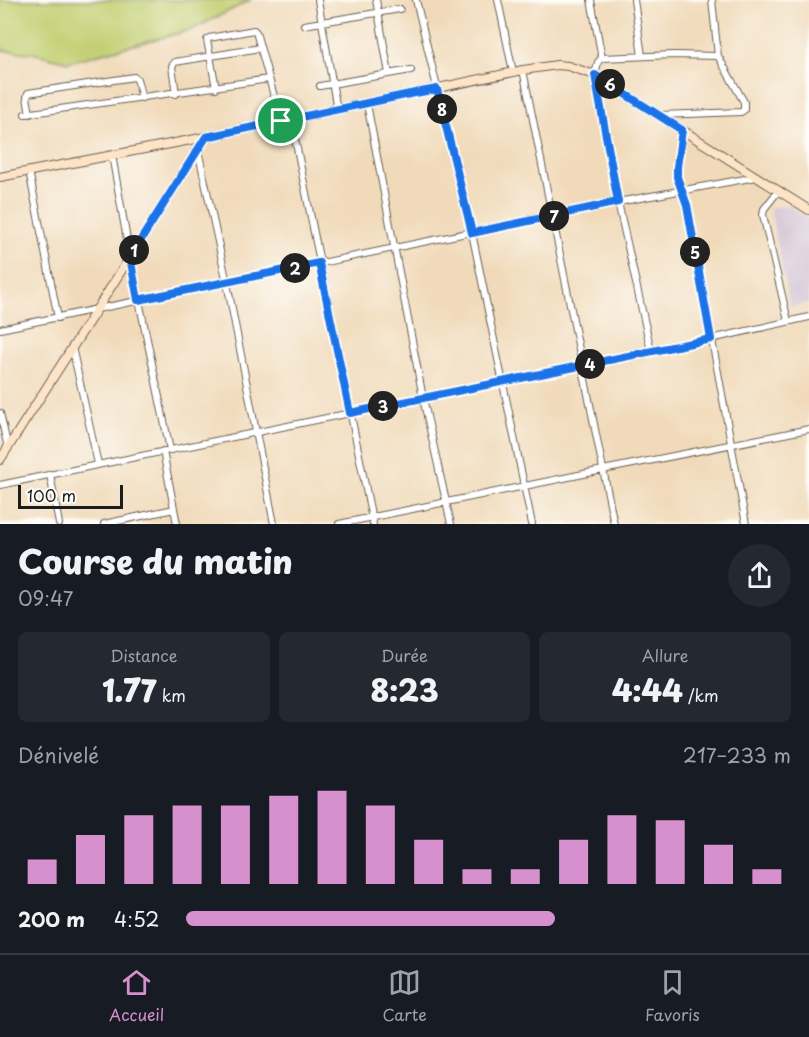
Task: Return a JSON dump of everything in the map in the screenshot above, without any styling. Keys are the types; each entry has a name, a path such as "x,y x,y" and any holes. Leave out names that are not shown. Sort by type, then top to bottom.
{"street":[{"path":"318,0 337,110"},
{"path":"376,0 389,74"},
{"path":"498,0 513,72"},
{"path":"591,0 602,58"},
{"path":"634,0 642,56"},
{"path":"660,116 744,110 744,102 718,56 712,0"},
{"path":"418,1 472,233 532,524"},
{"path":"304,25 400,9"},
{"path":"216,88 207,42 209,38 252,30 256,32 281,121"},
{"path":"176,94 173,64 260,48"},
{"path":"651,351 618,202 595,75 598,62 602,58 718,56"},
{"path":"0,177 206,137 513,72 557,65 568,66 595,75 809,210"},
{"path":"320,86 411,70"},
{"path":"523,70 614,524"},
{"path":"142,98 137,79 134,77 28,93 28,114 176,94 269,80"},
{"path":"367,104 423,398 452,524"},
{"path":"291,119 372,521"},
{"path":"682,130 677,167 679,185 687,205 746,524"},
{"path":"0,460 206,137"},
{"path":"198,149 227,283 274,524"},
{"path":"112,155 166,450 177,524"},
{"path":"29,171 58,318"},
{"path":"0,329 618,202 756,177"},
{"path":"779,190 764,208 763,215 788,321"},
{"path":"0,485 809,317"},
{"path":"72,347 98,464"},
{"path":"0,413 8,448"},
{"path":"339,524 372,521 447,502 809,429"},
{"path":"50,474 59,524"},
{"path":"104,524 174,509"}],"shaded area":[{"path":"789,205 809,219 809,303 790,307 770,208"}],"green space":[{"path":"0,0 251,0 191,30 68,62 32,53 0,50"}],"route":[{"path":"595,75 682,130 677,177 687,205 711,339 350,413 319,263 138,300 130,257 206,137 281,121 437,89 472,233 618,202 595,75"}]}
